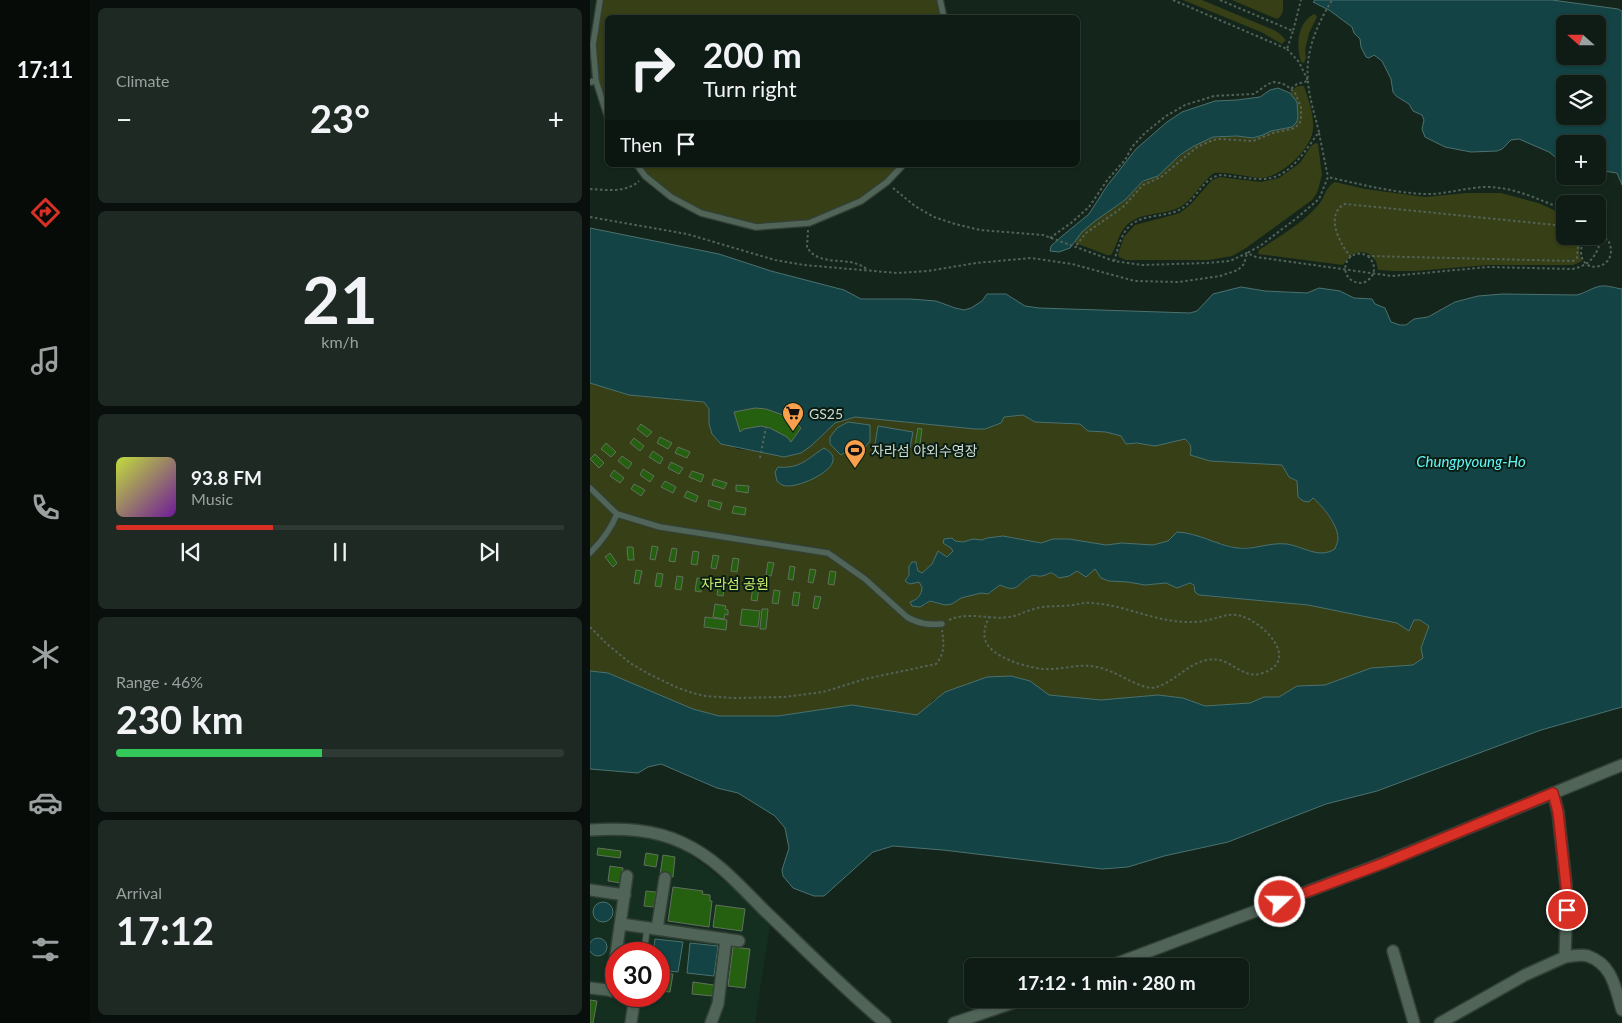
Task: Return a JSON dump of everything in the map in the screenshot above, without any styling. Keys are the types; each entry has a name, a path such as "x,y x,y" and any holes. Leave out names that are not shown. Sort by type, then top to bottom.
{"street":[{"path":"1131,958 1384,863 1622,765"},
{"path":"1553,793 1558,812 1567,894 1565,957"},
{"path":"590,830 641,830 658,834 684,843 717,863 841,984 885,1023"},
{"path":"618,942 627,876"},
{"path":"652,929 665,878"},
{"path":"590,890 625,895"},
{"path":"621,924 739,941"},
{"path":"711,1023 718,1004 726,939"},
{"path":"1393,951 1414,1023"},
{"path":"1440,1023 1525,975 1565,957 1587,956 1607,967 1622,1010"},
{"path":"590,988 605,990"},
{"path":"631,1023 633,1007"},
{"path":"954,1023 998,1008"}],"lane":[{"path":"600,0 593,45 593,82 605,111"},
{"path":"940,0 943,15"},
{"path":"638,167 645,176 671,197 701,213 756,226 809,222 861,201 887,182 901,167"},
{"path":"590,488 617,514 660,526 828,553 865,579 915,622 927,625 942,624"},
{"path":"590,553 612,526 617,514"},
{"path":"648,942 652,929"}],"path":[{"path":"887,182 915,206 955,224 980,230 1042,235 1114,261 1142,265 1230,261 1260,246 1319,199 1328,177 1308,81 1299,62 1287,49 1173,0"},
{"path":"1220,0 1293,31"},
{"path":"1287,49 1302,0"},
{"path":"1308,81 1312,40 1318,22 1332,0"},
{"path":"1291,89 1297,84 1308,81"},
{"path":"1050,238 1089,207 1104,184 1125,160 1138,141 1166,116 1194,102 1214,96 1254,94 1264,86 1274,82 1286,85 1295,94 1301,107 1301,120 1295,128 1253,141 1220,139 1197,147 1161,178 1144,185 1123,206 1086,232 1075,247"},
{"path":"1114,261 1122,238 1133,223 1182,208 1214,176 1220,175 1261,180 1273,178 1285,172 1298,161 1319,132"},
{"path":"590,189 624,189 634,185 645,176"},
{"path":"1328,177 1380,189 1424,194 1485,187 1503,188 1538,198 1556,206"},
{"path":"1351,257 1339,240 1335,227 1336,214 1345,204 1556,225"},
{"path":"590,217 687,234 775,260 897,273 1031,258 1072,264 1135,281 1179,282 1220,276 1238,270 1244,264 1247,253"},
{"path":"809,222 807,248 816,256 852,261 861,264 870,271"},
{"path":"1583,245 1581,250 1583,260 1591,266 1602,266 1606,264 1612,255 1611,245 1606,239"},
{"path":"1368,256 1374,264 1374,273 1367,281 1358,283 1349,278 1345,269 1346,265 1351,257 1359,254 1368,256 1573,261 1577,258 1578,245"},
{"path":"1247,253 1256,257 1392,276 1488,267 1581,268 1596,255 1599,245"},
{"path":"760,458 766,427"},
{"path":"590,627 630,663 678,688 705,696 784,697 823,692 865,679 936,664 942,657 944,648 942,624 961,616 975,615 1009,618 1034,608 1071,606 1086,602 1122,607 1150,617 1173,621 1196,622 1227,615 1239,615 1249,619 1273,638 1279,648 1279,656 1270,670 1256,675 1246,673 1222,660 1202,661 1183,670 1164,684 1150,688 1098,667 1081,665 1064,669 1044,669 1030,667 1013,661 996,652 987,644 984,632 989,617"}],"shaded area":[{"path":"633,831 683,849 771,918 755,1023 590,1023 590,835"}],"green space":[{"path":"600,0 940,0 944,15 605,15 605,111 596,81 593,45"},
{"path":"1183,0 1202,0 1274,30 1286,40 1282,44 1261,32"},
{"path":"1232,0 1283,0 1283,11 1277,19"},
{"path":"1314,14 1317,17 1309,33 1304,63 1301,62 1299,56 1299,35 1304,23"},
{"path":"1300,86 1304,86 1313,117 1312,136 1302,153 1286,167 1268,177 1260,178 1214,173 1182,206 1168,212 1138,218 1131,222 1123,230 1111,255 1073,242 1083,230 1123,202 1141,183 1150,179 1193,146 1213,137 1237,136 1253,138 1271,131 1292,127 1296,118 1297,106 1290,93"},
{"path":"1316,143 1318,144 1322,175 1317,193 1312,200 1246,248 1232,256 1209,260 1126,260 1119,257 1118,254 1124,237 1135,225 1180,213 1191,204 1212,180 1220,177 1261,182 1279,178 1300,163 1311,146"},
{"path":"639,167 901,167 861,201 809,223 756,227 701,213 671,197"},
{"path":"1335,182 1365,189 1425,197 1467,193 1501,193 1538,203 1556,211 1556,245 1581,245 1580,254 1582,261 1573,265 1488,265 1394,271 1378,270 1376,261 1369,254 1363,252 1352,254 1343,265 1258,254 1259,250 1307,217"},
{"name":"자라섬 공원","path":"590,383 629,395 704,402 709,409 709,424 737,449 766,452 784,457 801,453 835,423 855,417 985,429 1001,423 1003,417 1023,415 1035,422 1081,424 1088,431 1106,432 1121,436 1126,444 1170,443 1185,439 1200,458 1210,461 1282,465 1290,477 1316,500 1334,524 1338,541 1335,549 1328,554 1312,552 1287,544 1238,548 1177,532 1168,541 1153,545 1122,543 1106,545 1053,539 1041,543 1003,536 963,542 955,541 952,538 944,539 946,545 954,551 946,557 938,551 932,564 922,573 918,571 918,565 912,562 909,565 909,575 906,578 910,584 920,583 923,588 918,598 911,602 926,605 928,601 942,605 952,604 961,598 981,593 990,593 1000,585 1011,588 1015,587 1033,576 1051,573 1059,578 1069,576 1077,571 1089,574 1095,569 1101,578 1109,581 1145,585 1166,583 1181,587 1190,583 1205,596 1308,605 1397,623 1409,630 1414,620 1419,620 1429,626 1421,648 1423,658 1413,665 1371,668 1325,685 1297,686 1279,698 1264,697 1250,703 1205,706 1183,698 1101,700 1049,695 987,677 933,700 923,712 917,715 852,705 778,716 719,716 693,709 608,673 590,671"}],"water":[{"path":"1315,0 1552,0 1622,11 1622,185 1617,173 1606,171 1606,135 1556,135 1556,158 1549,152 1519,139 1511,140 1502,149 1497,151 1471,152 1445,147 1425,137 1422,129 1424,120 1422,115 1413,111 1409,104 1393,92 1391,79 1382,61 1374,55 1369,58 1366,57 1361,47 1360,39 1354,33 1352,27 1329,10 1313,2"},
{"path":"1278,88 1290,93 1297,102 1297,122 1292,127 1271,131 1253,138 1237,136 1213,137 1194,146 1180,155 1158,176 1143,181 1125,200 1082,232 1070,248 1059,252 1050,251 1051,246 1089,214 1107,186 1136,149 1167,122 1182,112 1215,101 1260,97 1270,90"},
{"name":"Chungpyoung-Ho","path":"590,228 719,254 771,271 844,290 861,299 936,301 964,310 982,301 987,294 1006,294 1025,306 1039,308 1190,313 1197,311 1213,294 1241,287 1265,291 1307,293 1319,288 1340,291 1354,298 1372,299 1375,304 1385,308 1391,322 1406,325 1414,319 1428,317 1455,302 1478,296 1503,294 1577,295 1600,286 1622,289 1622,707 1541,730 1377,791 1326,804 1228,842 1164,856 1128,867 1102,869 893,846 873,852 824,896 814,896 793,888 783,876 782,870 789,848 785,828 775,816 738,793 717,788 661,764 648,767 638,773 590,769 590,671 608,673 693,709 719,716 778,716 852,705 917,715 945,692 987,677 1011,676 1030,681 1049,695 1101,700 1158,695 1183,698 1205,706 1250,703 1264,697 1279,697 1297,686 1325,685 1371,668 1413,665 1423,658 1421,648 1429,626 1420,620 1414,620 1409,631 1397,623 1308,605 1199,595 1195,592 1194,585 1190,583 1177,588 1166,583 1145,585 1109,581 1101,578 1095,569 1086,577 1077,571 1069,576 1059,578 1051,573 1041,576 1032,575 1014,588 1000,585 988,594 981,593 961,598 952,604 945,605 930,601 920,607 912,606 910,602 919,597 922,587 919,582 910,584 905,581 909,575 909,566 912,562 916,562 918,571 922,573 932,564 938,551 947,557 953,551 943,543 944,539 952,538 955,541 963,542 1003,536 1041,543 1053,539 1069,539 1106,545 1122,543 1153,545 1168,541 1177,532 1193,534 1237,548 1287,544 1323,553 1335,549 1338,539 1335,527 1325,510 1313,498 1309,502 1303,501 1298,497 1297,481 1289,477 1282,465 1210,461 1190,455 1190,446 1185,439 1155,446 1137,443 1126,444 1121,436 1106,432 1088,431 1080,424 1035,422 1023,415 1004,417 1001,423 985,429 855,417 835,423 801,453 784,457 721,444 712,434 709,424 709,409 704,402 629,395 590,383"},
{"path":"848,422 870,425 870,441 865,447 852,447 841,455 830,444 830,437 837,428"},
{"path":"878,426 913,432 910,448 903,452 878,448 875,444"},
{"path":"824,448 832,454 833,461 822,473 813,479 794,485 784,486 777,481 775,472 778,467 798,465"},
{"path":"603,902 610,905 613,912 610,919 603,922 596,919 593,912 596,905"},
{"path":"602,938 605,940 605,954 594,956 591,954 591,940"},
{"path":"655,939 683,942 678,972 670,971 670,942 655,942"},
{"path":"690,943 718,946 714,976 687,973"}],"building":[{"path":"755,408 766,409 783,415 793,420 801,428 791,442 787,437 770,428 761,426 744,429 740,432 734,412"},
{"path":"641,424 652,432 647,437 637,429"},
{"path":"918,428 922,429 919,452 914,451"},
{"path":"660,437 672,443 668,449 657,443"},
{"path":"634,438 644,446 640,451 630,443"},
{"path":"606,443 616,452 611,457 601,449"},
{"path":"678,447 690,452 687,458 675,453"},
{"path":"653,451 663,458 660,464 649,457"},
{"path":"595,454 604,463 599,468 590,459"},
{"path":"622,456 632,463 628,469 618,461"},
{"path":"671,462 683,468 679,474 668,468"},
{"path":"643,469 654,476 650,482 640,475"},
{"path":"614,470 624,478 620,483 610,476"},
{"path":"692,471 704,475 701,482 689,477"},
{"path":"714,479 727,483 724,489 712,485"},
{"path":"665,481 676,487 673,493 661,487"},
{"path":"634,484 645,490 641,496 631,489"},
{"path":"736,485 749,486 748,493 736,491"},
{"path":"687,491 698,496 696,502 684,497"},
{"path":"709,500 722,503 720,510 708,506"},
{"path":"734,506 746,508 745,515 732,513"},
{"path":"652,546 658,547 655,560 650,559"},
{"path":"627,547 633,547 634,560 628,560"},
{"path":"672,548 677,549 675,562 669,561"},
{"path":"693,551 699,552 697,565 691,564"},
{"path":"610,553 617,563 613,567 605,557"},
{"path":"713,555 719,556 716,569 711,568"},
{"path":"733,558 739,559 737,572 731,571"},
{"path":"768,562 774,563 771,576 766,575"},
{"path":"790,566 795,567 793,580 788,579"},
{"path":"810,569 816,570 813,583 808,582"},
{"path":"636,570 642,571 639,584 634,583"},
{"path":"830,571 836,572 834,585 828,584"},
{"path":"657,573 663,574 661,587 655,586"},
{"path":"677,576 683,577 681,590 675,589"},
{"path":"697,578 703,579 701,592 695,591"},
{"path":"719,582 725,583 723,596 717,595"},
{"path":"753,587 759,588 757,601 751,600"},
{"path":"774,590 780,591 778,604 772,603"},
{"path":"794,592 800,593 798,606 792,605"},
{"path":"815,596 821,597 818,609 813,608"},
{"path":"715,604 726,606 725,609 728,610 728,615 725,614 724,619 713,617"},
{"path":"742,609 760,611 758,627 740,625"},
{"path":"762,609 768,609 766,629 760,629"},
{"path":"705,617 727,620 726,630 704,627"},
{"path":"598,848 621,851 620,858 597,855"},
{"path":"646,853 658,855 656,867 644,865"},
{"path":"663,855 675,857 673,877 660,875"},
{"path":"610,866 623,868 621,883 608,881"},
{"path":"673,887 703,891 702,894 710,895 710,901 712,901 709,927 668,921"},
{"path":"646,891 656,892 654,907 644,906"},
{"path":"716,905 745,909 742,931 713,927"},
{"path":"733,947 750,949 745,988 728,986"},
{"path":"670,974 673,974 670,992"},
{"path":"693,982 714,985 713,996 692,994"},
{"path":"590,1000 597,1001 593,1023 590,1023"}],"place":[{"name":"GS25","path":"793,432"},
{"name":"자라섬 야외수영장","path":"855,469"}],"route":[{"path":"1280,902 1384,863 1553,793 1558,812 1567,910"}]}
